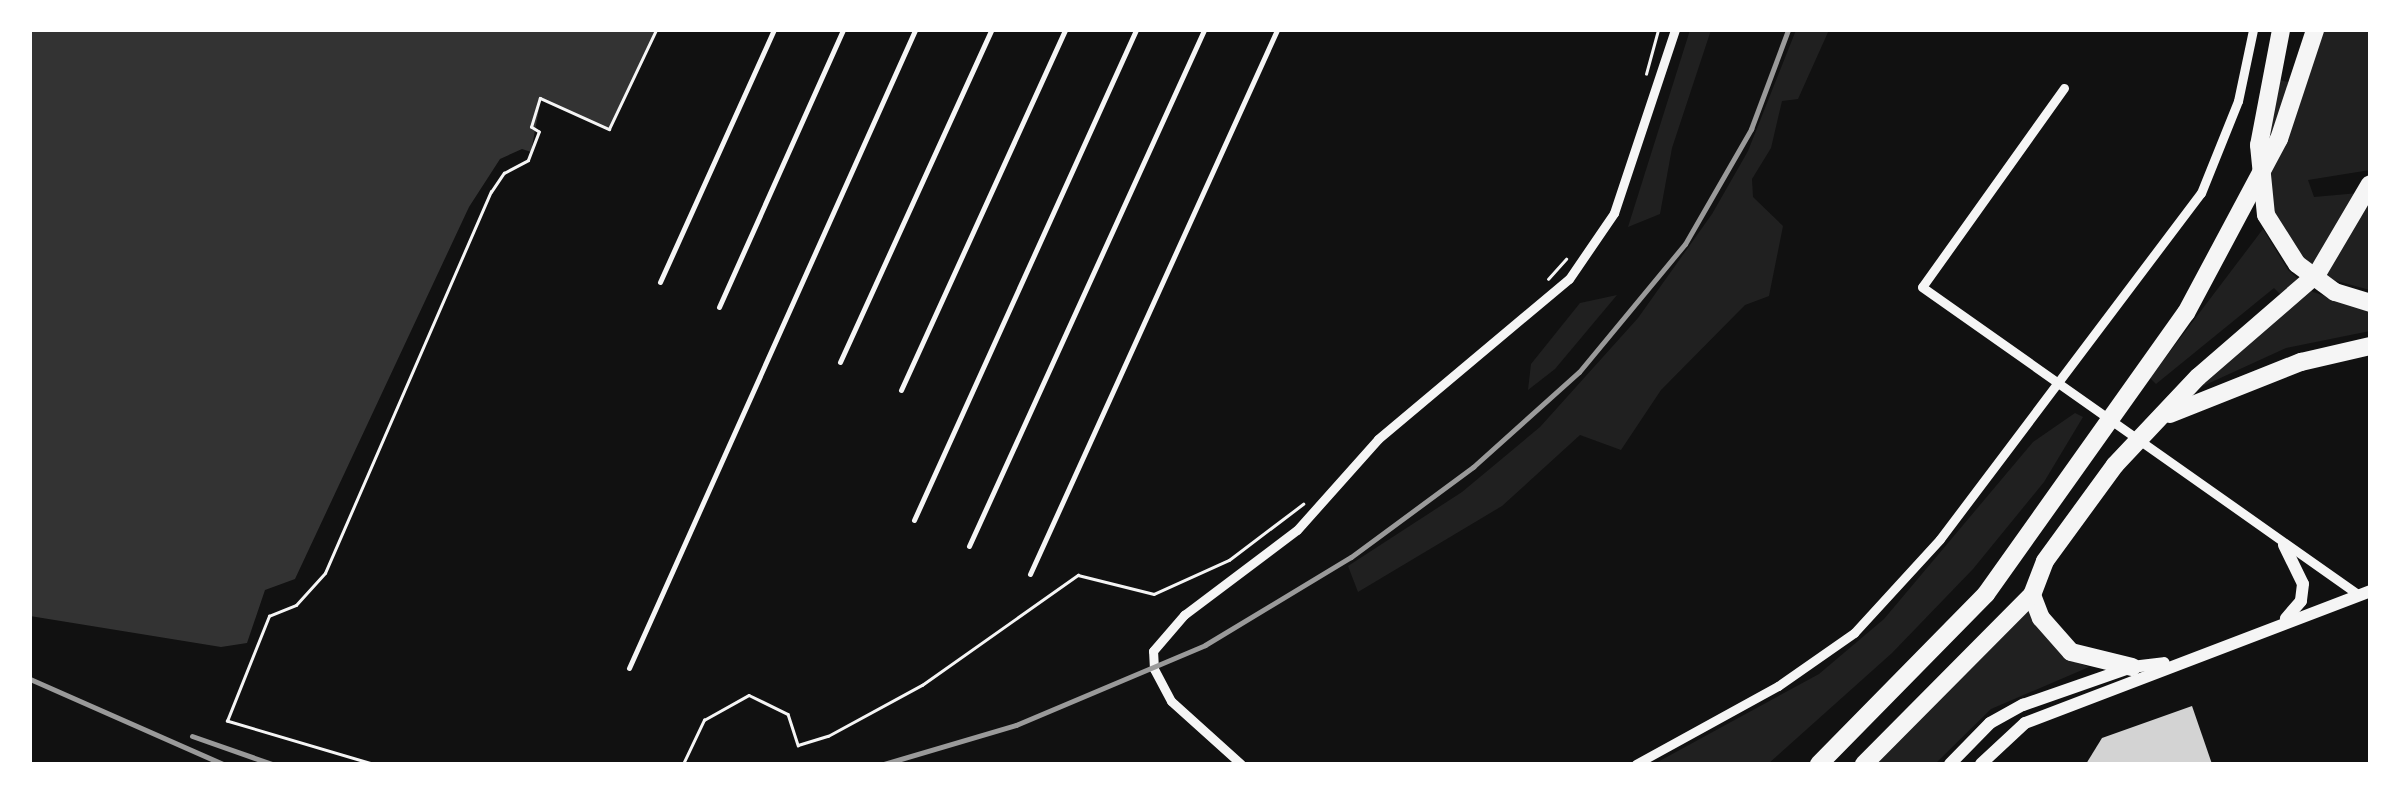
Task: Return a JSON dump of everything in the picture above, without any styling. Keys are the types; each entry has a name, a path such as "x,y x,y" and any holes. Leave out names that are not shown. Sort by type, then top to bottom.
{"highway":[{"path":"2281,30 2259,144 2266,215 2297,264 2335,292 2370,303"},
{"path":"1819,764 1956,629 2186,314 2288,118 2315,30"},
{"path":"1864,764 2032,594 2046,561 2115,465 2167,416 2198,377 2283,309 2342,240 2370,184"},
{"path":"2167,416 2301,362 2370,346"},
{"path":"2032,594 2041,618 2071,652 2132,667"}],"main road":[{"path":"2284,545 2303,584 2301,601 2284,620"},
{"path":"1985,762 2025,722 2137,683 2169,663 2364,593"},
{"path":"1950,764 1990,723 2023,705 2132,667 2169,663"}],"street":[{"path":"1241,764 1171,701 1154,669 1152,651 1184,614 1297,530 1378,439 1569,279 1614,212 1674,30"},
{"path":"1636,764 1778,686 1854,632 1940,539 2201,193 2238,101 2253,30"},
{"path":"2064,88 1922,287 2284,545 2364,593"}],"lane":[{"path":"660,282 774,30"},
{"path":"719,307 843,30"},
{"path":"629,668 915,30"},
{"path":"840,362 991,30"},
{"path":"901,390 1065,30"},
{"path":"914,520 1136,30"},
{"path":"970,546 1204,30"},
{"path":"1030,574 1277,30"}],"path":[{"path":"372,764 227,721 269,616 296,605 324,572 491,192 504,173 528,160 539,132 531,128 540,98 609,129 656,30"},
{"path":"1644,81 1658,30"},
{"path":"1545,283 1572,252"},
{"path":"684,764 704,720 749,696 788,714 798,745 828,736 922,685 1078,576 1154,594 1229,560 1315,494"}],"shaded area":[{"path":"30,30 656,30 609,129 541,98 531,152 522,149 500,159 469,207 295,579 265,590 247,643 221,647 30,616"},
{"path":"1690,30 1711,30 1672,148 1660,214 1628,227"},
{"path":"1796,30 1829,30 1798,99 1782,101 1771,148 1752,179 1753,197 1783,226 1769,296 1745,305 1661,390 1621,450 1580,435 1502,506 1358,592 1348,566 1462,492 1540,427 1638,318 1712,214 1748,151"},
{"path":"2322,30 2370,30 2370,170 2308,180 2314,197 2370,192 2370,290 2333,280 2302,259 2270,208 2265,150 2279,80 2305,86"},
{"path":"2263,229 2288,270 2313,292 2370,311 2370,331 2286,348 2192,391 2291,305 2274,288 2156,384 2150,378"},
{"path":"1617,295 1555,369 1528,390 1531,364 1580,303"},
{"path":"2075,413 2083,417 2044,482 1973,569 1892,653 1768,764 1654,764 1819,674 1884,619 2033,442"},
{"path":"2029,593 2071,660 2089,667 1991,709 1935,764 1874,764"}],"building":[{"path":"2192,706 2212,764 2086,764 2102,738"}],"railway":[{"path":"884,764 1016,725 1205,645 1351,557 1473,467 1579,372 1685,244 1751,129 1788,30"},
{"path":"30,679 223,764"},
{"path":"192,736 272,764"}]}
